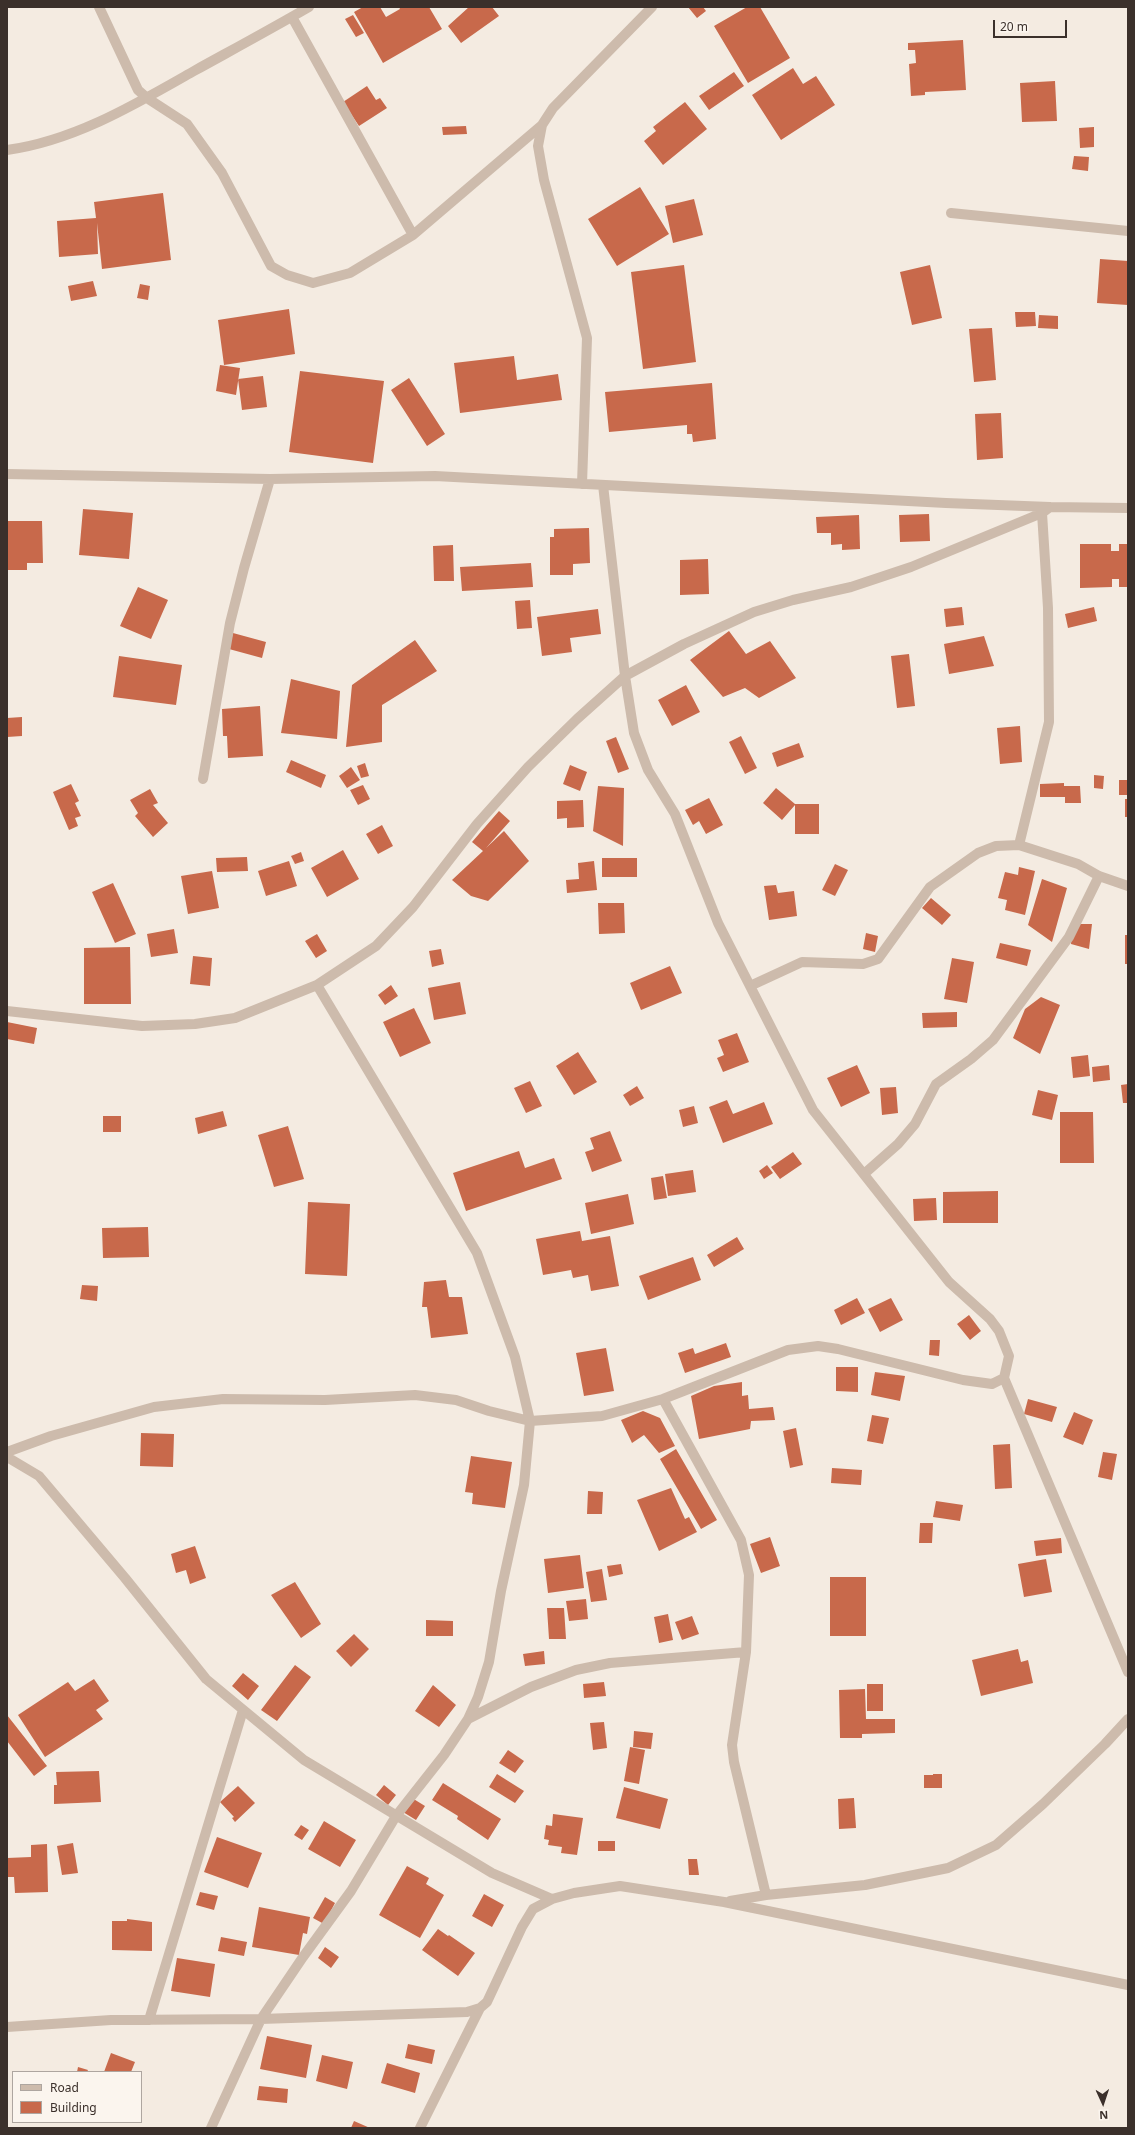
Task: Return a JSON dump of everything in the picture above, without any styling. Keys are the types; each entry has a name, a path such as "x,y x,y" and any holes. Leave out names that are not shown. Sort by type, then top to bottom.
{"street":[{"path":"99,7 134,84 147,98 187,124 222,173 271,266 287,275 313,283 350,273 413,235 542,125 553,108 652,7"},
{"path":"7,150 45,142 91,124 147,98 308,7"},
{"path":"292,17 413,235"},
{"path":"542,125 538,146 544,180 587,338 582,484"},
{"path":"951,213 1128,231"},
{"path":"7,474 270,479 435,476 1046,510 1128,508"},
{"path":"203,778 230,623 244,568 270,479"},
{"path":"603,485 625,676 634,733 648,770 675,814 718,923 813,1110 949,1282 990,1319 999,1331 1009,1356 1004,1378 1128,1672"},
{"path":"7,1011 142,1026 195,1024 235,1018 316,985 376,946 413,907 477,824 528,767 576,719 625,676 684,644 754,612 793,600 851,587 911,567 1046,510"},
{"path":"1019,845 1049,722 1046,510"},
{"path":"750,986 802,962 863,964 878,959 930,887 978,853 996,846 1019,845 1078,864 1098,876 1128,886"},
{"path":"864,1174 898,1144 915,1124 936,1084 971,1060 993,1040 1069,937 1098,876"},
{"path":"211,2128 261,2019 303,1957 351,1892 396,1816 444,1755 468,1719 478,1697 489,1662 501,1591 524,1485 530,1421 515,1357 477,1253 316,985"},
{"path":"7,1452 51,1436 154,1407 223,1399 325,1400 416,1395 456,1400 489,1411 530,1421 602,1416 663,1399 788,1350 818,1346 963,1380 992,1384 1004,1378"},
{"path":"663,1399 741,1540 749,1575 746,1652 732,1745 734,1762 766,1895"},
{"path":"7,1457 40,1476 125,1578 206,1679 304,1760 492,1873 552,1899"},
{"path":"468,1719 530,1687 576,1670 610,1663 746,1652"},
{"path":"149,2020 243,1710"},
{"path":"724,1902 766,1895 865,1886 948,1868 996,1844 1049,1799 1105,1744 1128,1719"},
{"path":"420,2128 480,2008 487,2002 522,1927 533,1909 552,1899 574,1892 620,1886 724,1902 1128,1985"},
{"path":"7,2027 111,2020 261,2019 467,2012 480,2008"}],"building":[{"path":"363,7 380,7 386,17 400,9 399,7 429,7 442,29 383,63 354,12"},
{"path":"469,7 492,7 499,16 461,43 448,26"},
{"path":"688,7 703,7 706,11 697,18"},
{"path":"747,7 760,7 790,58 748,83 714,26"},
{"path":"353,15 364,33 356,37 345,19"},
{"path":"963,40 966,90 925,92 925,95 911,96 909,64 916,63 915,50 908,50 908,43"},
{"path":"793,68 803,84 816,76 835,105 781,140 752,95"},
{"path":"734,72 744,86 709,110 699,96"},
{"path":"1055,81 1057,121 1022,122 1020,83"},
{"path":"367,86 376,100 380,98 387,108 359,126 343,102"},
{"path":"685,102 707,129 663,165 644,141 656,131 653,127"},
{"path":"466,126 467,134 443,135 442,127"},
{"path":"1094,127 1094,147 1080,148 1079,128"},
{"path":"1074,156 1089,157 1088,171 1072,169"},
{"path":"640,187 669,234 617,266 588,219"},
{"path":"163,193 171,260 102,269 97,223 98,254 59,257 57,221 96,218 94,202"},
{"path":"694,199 703,235 673,243 665,206"},
{"path":"1100,259 1128,261 1128,305 1097,303"},
{"path":"684,265 696,362 643,369 631,272"},
{"path":"930,265 942,318 912,325 900,272"},
{"path":"93,281 97,296 71,301 68,286"},
{"path":"140,284 150,286 148,300 137,298"},
{"path":"289,309 295,354 224,365 218,320"},
{"path":"1015,312 1035,312 1036,326 1016,327"},
{"path":"1039,315 1058,316 1058,329 1038,328"},
{"path":"992,328 996,380 974,382 969,329"},
{"path":"514,356 517,380 558,374 562,400 460,413 454,363"},
{"path":"220,365 240,368 236,395 216,391"},
{"path":"300,371 384,381 373,463 289,452"},
{"path":"263,376 267,407 242,410 238,379"},
{"path":"409,378 445,434 427,446 391,390"},
{"path":"712,383 716,439 693,442 692,434 687,434 687,425 609,432 605,392"},
{"path":"1001,413 1003,458 977,460 975,414"},
{"path":"83,509 133,513 129,559 79,555"},
{"path":"929,514 930,541 900,542 899,515"},
{"path":"859,515 860,549 842,550 842,544 831,545 831,533 817,533 816,517"},
{"path":"7,521 42,521 43,563 27,563 27,570 7,570"},
{"path":"589,528 590,563 573,564 573,575 550,575 550,537 554,537 554,529"},
{"path":"1080,544 1111,544 1111,551 1119,551 1119,544 1128,544 1128,587 1119,587 1119,579 1112,579 1112,587 1080,588"},
{"path":"453,545 454,581 434,581 433,546"},
{"path":"708,559 709,594 680,595 680,560"},
{"path":"531,563 533,587 462,591 460,567"},
{"path":"138,587 168,600 151,639 120,626"},
{"path":"530,600 532,628 517,629 515,601"},
{"path":"962,607 964,625 946,627 944,609"},
{"path":"1094,607 1097,621 1068,628 1065,614"},
{"path":"598,609 601,634 570,638 572,652 542,656 537,617"},
{"path":"729,631 746,654 770,641 796,678 759,698 745,688 723,697 690,660"},
{"path":"233,633 266,642 262,658 229,649"},
{"path":"984,636 994,666 949,674 944,644"},
{"path":"415,640 437,671 382,705 382,742 346,747 352,685"},
{"path":"909,654 915,706 897,708 891,656"},
{"path":"119,656 182,665 176,705 113,697"},
{"path":"291,679 340,691 337,739 281,733"},
{"path":"686,685 700,712 672,726 658,700"},
{"path":"260,706 263,756 228,758 227,736 223,736 222,709"},
{"path":"22,717 22,736 7,737 7,718"},
{"path":"1020,726 1022,762 1000,764 997,728"},
{"path":"741,736 757,768 745,774 729,742"},
{"path":"616,737 629,769 618,773 606,741"},
{"path":"799,743 804,757 777,767 772,753"},
{"path":"291,760 326,775 321,788 286,772"},
{"path":"365,763 369,776 361,778 357,766"},
{"path":"570,765 587,772 580,791 563,784"},
{"path":"351,767 360,780 347,788 339,776"},
{"path":"1094,775 1104,776 1103,789 1094,788"},
{"path":"1119,780 1128,780 1128,795 1119,795"},
{"path":"1064,783 1064,786 1080,786 1081,803 1065,803 1065,797 1040,797 1040,784"},
{"path":"71,784 79,801 75,803 81,816 75,818 78,826 69,830 53,792"},
{"path":"363,785 370,799 358,805 350,790"},
{"path":"598,786 624,788 623,846 593,831"},
{"path":"776,788 795,804 819,804 819,834 795,834 795,805 782,820 763,803"},
{"path":"150,789 158,803 153,805 168,823 153,837 135,816 138,813 130,800"},
{"path":"709,798 723,825 706,834 699,821 693,825 685,810"},
{"path":"1125,799 1128,799 1128,817 1125,817"},
{"path":"583,800 584,827 567,828 567,818 557,819 557,801"},
{"path":"499,811 510,821 486,848 504,831 529,861 488,901 471,896 452,880 483,851 472,842"},
{"path":"382,825 393,846 378,854 366,834"},
{"path":"343,850 359,879 327,897 311,868"},
{"path":"301,852 304,861 295,864 291,856"},
{"path":"247,857 248,871 217,872 216,858"},
{"path":"602,858 637,858 637,877 602,877"},
{"path":"289,861 297,886 266,896 258,871"},
{"path":"594,861 597,890 567,893 566,880 579,879 578,863"},
{"path":"835,864 848,870 835,896 822,890"},
{"path":"1019,867 1035,871 1025,915 1005,910 1007,900 998,898 1005,872 1018,875"},
{"path":"212,871 219,908 188,914 181,876"},
{"path":"1042,879 1067,888 1052,942 1028,925"},
{"path":"113,883 136,934 115,943 92,892"},
{"path":"776,885 778,893 794,891 797,916 769,920 764,886"},
{"path":"931,898 951,915 942,925 922,908"},
{"path":"598,903 624,903 625,933 599,934"},
{"path":"1072,924 1092,924 1089,949 1071,944"},
{"path":"174,929 178,953 151,957 147,934"},
{"path":"866,933 878,936 875,952 863,949"},
{"path":"317,934 327,951 316,958 305,941"},
{"path":"1125,935 1128,935 1128,964 1125,964"},
{"path":"1000,943 1031,950 1027,966 996,958"},
{"path":"130,947 131,1004 84,1004 84,948"},
{"path":"441,949 444,964 432,967 429,951"},
{"path":"193,956 212,958 210,986 190,984"},
{"path":"952,958 974,962 967,1003 944,999"},
{"path":"670,966 682,993 641,1010 630,983"},
{"path":"460,982 466,1014 434,1020 428,988"},
{"path":"391,985 398,996 385,1005 378,995"},
{"path":"1041,997 1060,1005 1040,1054 1013,1038 1025,1009"},
{"path":"414,1008 431,1043 400,1057 383,1022"},
{"path":"957,1012 957,1027 923,1028 922,1013"},
{"path":"7,1022 37,1028 34,1044 7,1039"},
{"path":"737,1033 749,1062 723,1072 717,1058 724,1055 718,1040"},
{"path":"578,1052 597,1082 574,1095 556,1066"},
{"path":"1088,1055 1090,1076 1073,1078 1071,1057"},
{"path":"857,1065 870,1093 841,1107 827,1078"},
{"path":"1109,1065 1110,1080 1093,1082 1092,1067"},
{"path":"530,1081 542,1106 526,1113 514,1088"},
{"path":"1128,1084 1128,1103 1123,1103 1121,1085"},
{"path":"637,1086 644,1098 630,1106 623,1095"},
{"path":"896,1087 898,1113 882,1115 880,1088"},
{"path":"1038,1090 1058,1095 1052,1120 1032,1115"},
{"path":"727,1100 733,1114 764,1102 773,1124 723,1143 709,1107"},
{"path":"694,1106 698,1123 683,1127 679,1110"},
{"path":"223,1111 227,1126 198,1134 195,1118"},
{"path":"1060,1112 1093,1112 1094,1163 1060,1163"},
{"path":"103,1116 121,1116 121,1132 103,1132"},
{"path":"288,1126 304,1179 274,1187 258,1135"},
{"path":"610,1131 622,1161 592,1172 585,1152 594,1149 590,1138"},
{"path":"519,1151 525,1168 554,1158 562,1179 466,1211 453,1173"},
{"path":"793,1152 802,1164 780,1179 771,1167"},
{"path":"767,1165 773,1173 764,1179 759,1171"},
{"path":"693,1170 696,1192 668,1196 665,1174"},
{"path":"663,1176 667,1198 654,1200 651,1178"},
{"path":"998,1191 998,1223 943,1223 943,1192"},
{"path":"628,1194 634,1224 591,1234 585,1203"},
{"path":"936,1198 937,1220 914,1221 913,1199"},
{"path":"308,1202 350,1204 347,1276 305,1274"},
{"path":"148,1227 149,1257 103,1258 102,1228"},
{"path":"580,1231 582,1241 610,1236 619,1286 591,1291 588,1275 573,1278 571,1270 543,1275 536,1239"},
{"path":"737,1237 744,1249 714,1267 707,1255"},
{"path":"693,1257 701,1280 648,1300 639,1276"},
{"path":"446,1280 449,1297 462,1297 468,1334 431,1338 427,1307 422,1307 424,1282"},
{"path":"82,1285 98,1286 97,1301 80,1299"},
{"path":"857,1298 865,1313 841,1325 834,1310"},
{"path":"891,1298 903,1320 880,1332 868,1309"},
{"path":"969,1315 981,1331 970,1340 957,1324"},
{"path":"930,1340 940,1340 939,1356 929,1355"},
{"path":"726,1343 731,1357 685,1373 678,1353 693,1348 695,1354"},
{"path":"606,1348 614,1391 584,1396 576,1353"},
{"path":"836,1367 858,1367 858,1392 836,1391"},
{"path":"875,1372 905,1376 900,1401 871,1395"},
{"path":"742,1382 742,1396 748,1395 749,1409 773,1407 775,1420 751,1421 750,1429 699,1439 691,1396 714,1386"},
{"path":"1028,1399 1057,1407 1052,1422 1024,1414"},
{"path":"643,1411 660,1418 675,1446 659,1453 644,1435 632,1443 621,1420"},
{"path":"1074,1412 1093,1420 1083,1445 1063,1437"},
{"path":"872,1415 889,1418 883,1444 867,1441"},
{"path":"796,1428 803,1465 790,1468 783,1431"},
{"path":"141,1433 174,1434 173,1467 140,1466"},
{"path":"1010,1444 1012,1488 995,1489 993,1445"},
{"path":"676,1449 717,1520 701,1529 660,1459"},
{"path":"1103,1452 1117,1454 1112,1480 1098,1477"},
{"path":"471,1456 512,1462 505,1508 472,1504 473,1493 465,1492"},
{"path":"832,1468 862,1470 861,1485 831,1483"},
{"path":"671,1488 685,1519 689,1517 697,1532 659,1551 637,1500"},
{"path":"588,1491 603,1492 602,1514 587,1514"},
{"path":"936,1501 963,1505 960,1521 933,1517"},
{"path":"920,1523 933,1523 932,1543 919,1543"},
{"path":"770,1537 780,1566 761,1573 750,1544"},
{"path":"1061,1538 1062,1553 1036,1556 1034,1541"},
{"path":"195,1546 206,1578 190,1584 186,1570 176,1573 171,1554"},
{"path":"580,1555 584,1588 548,1593 544,1559"},
{"path":"1046,1559 1052,1592 1024,1597 1018,1564"},
{"path":"621,1564 623,1574 609,1577 607,1566"},
{"path":"602,1569 607,1600 591,1602 586,1572"},
{"path":"830,1577 866,1577 866,1636 830,1636"},
{"path":"295,1582 321,1624 301,1638 271,1595"},
{"path":"586,1599 588,1619 569,1621 566,1601"},
{"path":"547,1608 564,1608 566,1639 549,1639"},
{"path":"668,1614 673,1640 659,1643 654,1617"},
{"path":"692,1616 699,1634 682,1640 675,1622"},
{"path":"426,1620 453,1621 453,1636 426,1636"},
{"path":"354,1634 369,1649 351,1667 336,1651"},
{"path":"1018,1649 1021,1662 1028,1660 1033,1683 981,1696 972,1660"},
{"path":"544,1651 545,1664 525,1666 523,1654"},
{"path":"295,1665 311,1677 277,1721 261,1710"},
{"path":"243,1673 259,1686 248,1700 232,1686"},
{"path":"94,1679 109,1701 96,1710 103,1719 45,1757 18,1715 68,1682 75,1691"},
{"path":"604,1682 606,1696 584,1698 583,1684"},
{"path":"867,1684 883,1684 883,1711 867,1711"},
{"path":"433,1685 456,1705 439,1727 415,1711"},
{"path":"865,1689 866,1719 895,1719 895,1733 862,1734 862,1738 840,1738 839,1690"},
{"path":"7,1715 47,1766 34,1776 7,1741"},
{"path":"604,1722 607,1748 593,1750 590,1723"},
{"path":"634,1731 653,1733 651,1749 633,1747"},
{"path":"630,1747 645,1750 639,1784 624,1781"},
{"path":"508,1750 524,1761 515,1773 499,1763"},
{"path":"99,1771 101,1802 54,1804 54,1785 57,1785 56,1772"},
{"path":"497,1774 524,1791 515,1803 489,1787"},
{"path":"942,1774 942,1788 924,1788 924,1775"},
{"path":"443,1783 501,1819 488,1840 457,1819 458,1816 432,1800"},
{"path":"384,1785 396,1795 388,1805 376,1795"},
{"path":"238,1786 255,1803 235,1822 232,1818 234,1817 220,1802"},
{"path":"624,1787 668,1799 660,1829 616,1818"},
{"path":"412,1798 425,1806 416,1820 403,1812"},
{"path":"854,1798 856,1828 839,1829 838,1799"},
{"path":"553,1814 583,1818 577,1855 561,1853 562,1847 548,1845 549,1840 544,1839 546,1825 552,1826"},
{"path":"324,1821 356,1840 340,1867 308,1849"},
{"path":"301,1825 309,1830 302,1840 294,1835"},
{"path":"217,1837 262,1853 248,1888 204,1872"},
{"path":"598,1841 615,1841 615,1851 598,1851"},
{"path":"73,1843 78,1873 62,1875 57,1846"},
{"path":"47,1844 48,1892 15,1893 14,1877 7,1877 7,1858 31,1857 31,1845"},
{"path":"688,1859 697,1859 699,1875 689,1875"},
{"path":"407,1866 429,1878 426,1884 444,1895 420,1938 379,1915"},
{"path":"200,1892 218,1896 214,1910 196,1905"},
{"path":"484,1894 504,1905 492,1927 472,1916"},
{"path":"325,1897 335,1903 324,1924 313,1918"},
{"path":"259,1907 310,1917 307,1934 303,1933 299,1955 252,1947"},
{"path":"127,1919 152,1922 152,1951 112,1950 112,1921 127,1921"},
{"path":"438,1929 475,1953 458,1976 422,1950"},
{"path":"221,1937 247,1942 244,1956 218,1951"},
{"path":"325,1947 339,1957 331,1968 318,1958"},
{"path":"177,1958 215,1964 210,1997 171,1991"},
{"path":"267,2036 312,2045 306,2078 260,2069"},
{"path":"408,2044 435,2050 432,2064 405,2058"},
{"path":"111,2053 135,2062 131,2071 104,2071"},
{"path":"322,2055 353,2062 347,2089 316,2081"},
{"path":"387,2063 420,2073 415,2093 381,2083"},
{"path":"78,2067 88,2070 88,2071 77,2071"},
{"path":"259,2086 288,2089 287,2103 257,2100"},
{"path":"354,2121 370,2128 351,2128"}]}
